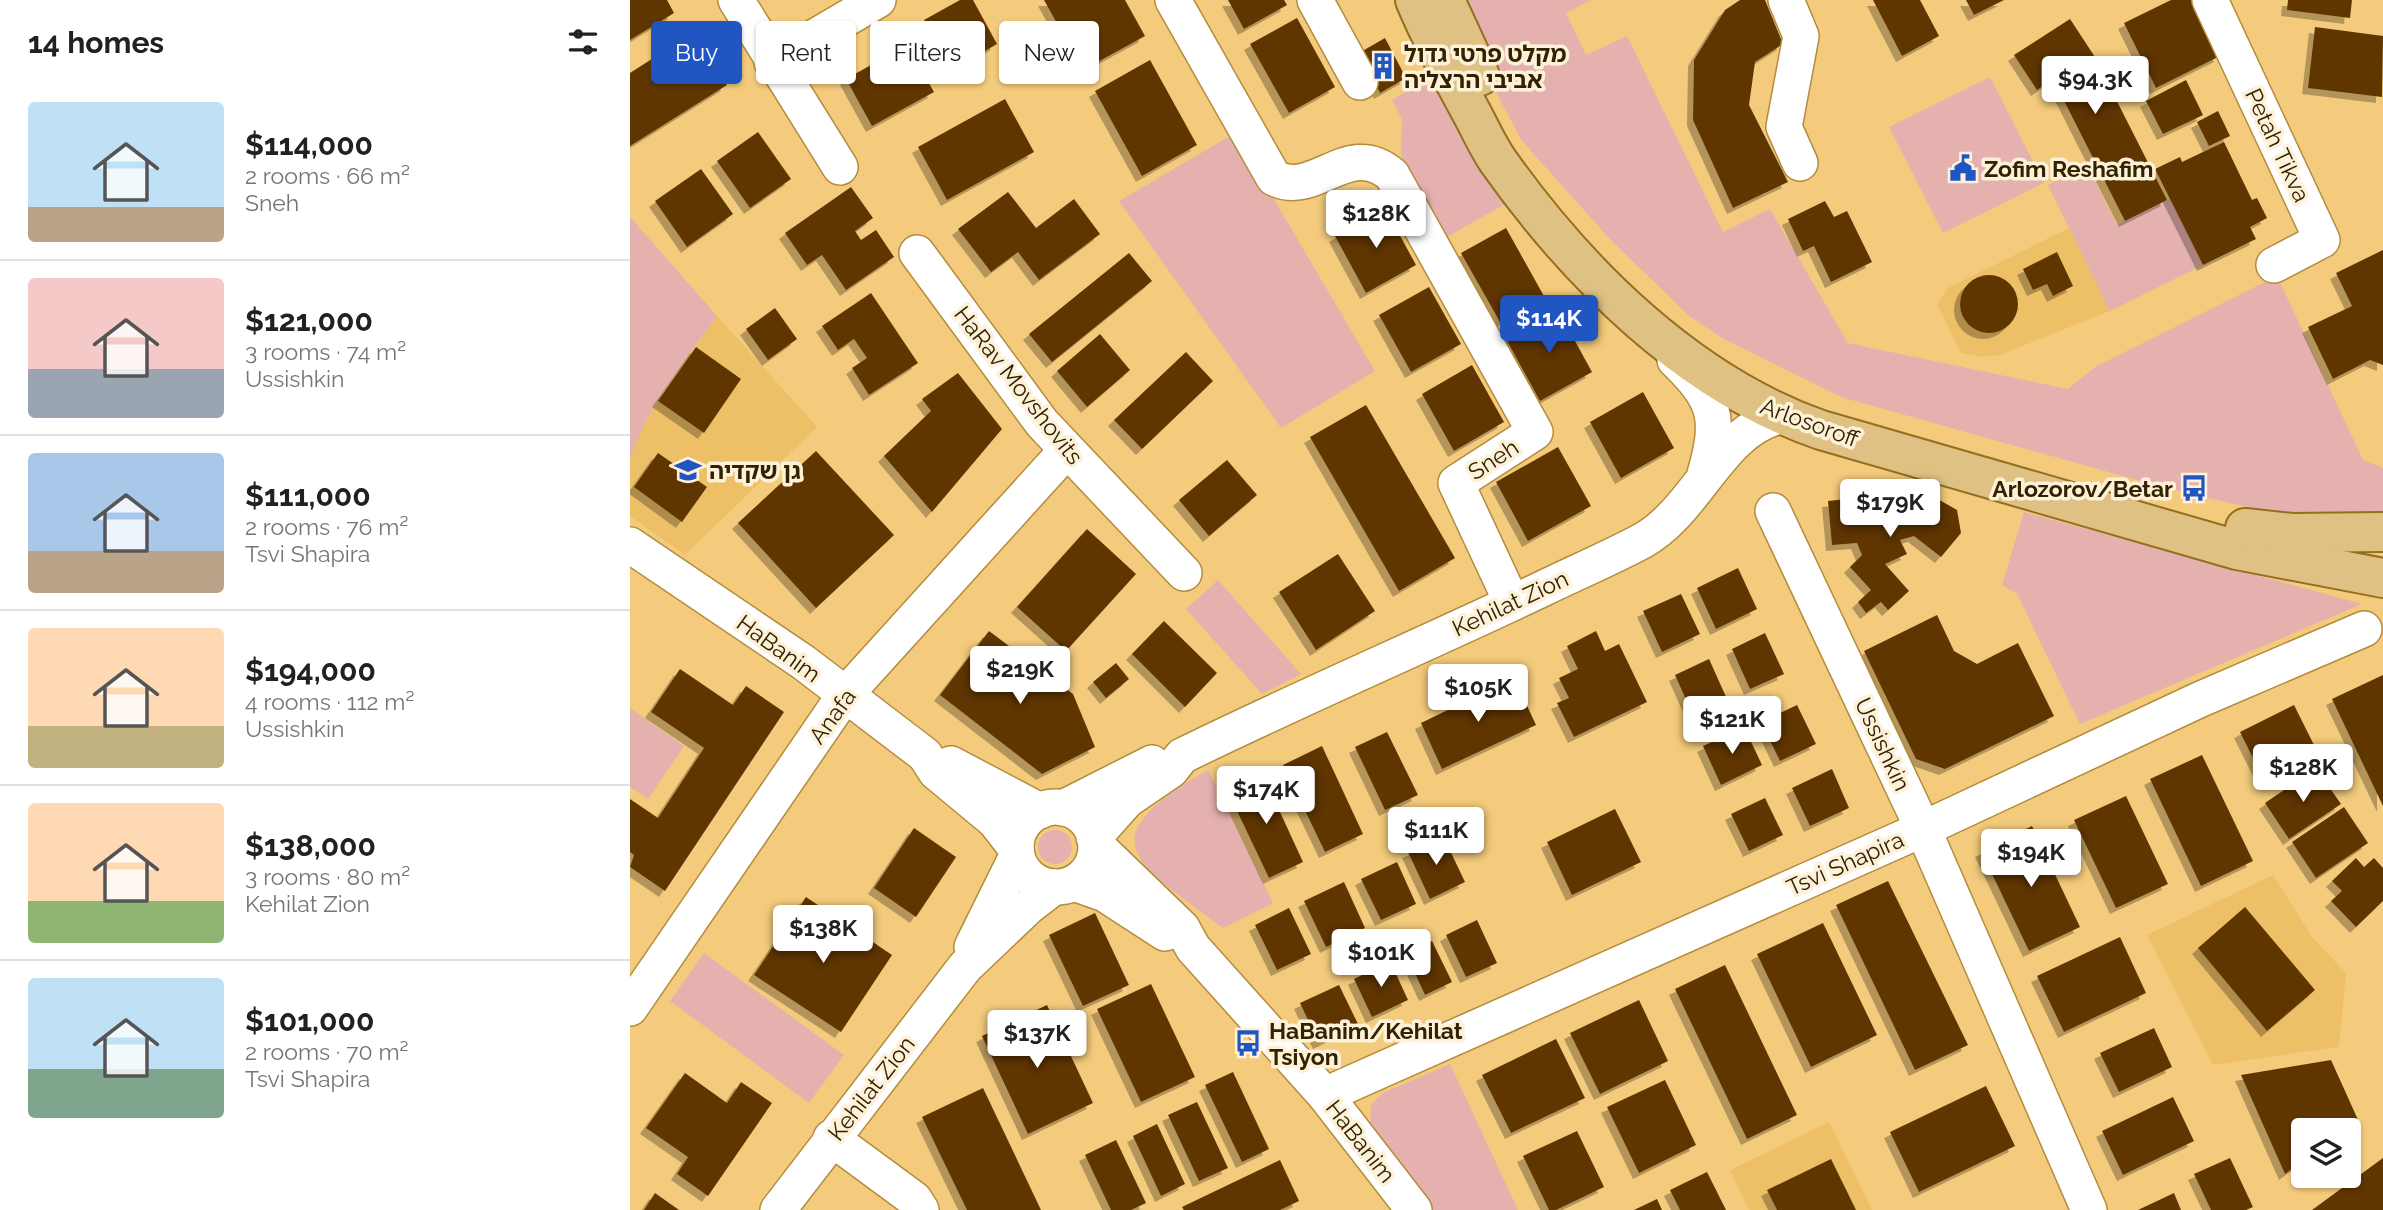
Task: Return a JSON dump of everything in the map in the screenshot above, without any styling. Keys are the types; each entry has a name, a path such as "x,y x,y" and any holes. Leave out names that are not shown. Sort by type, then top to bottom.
{"main road":[{"name":"Arlosoroff","path":"1415,0 1431,38 1497,159 1539,213 1622,302 1706,372 1781,416 2237,550 2383,578"},
{"name":"Arlosoroff","path":"1445,0 1461,39 1517,145 1557,197 1617,270 1682,328 1728,363 1787,396 2168,509 2238,527 2265,530 2383,532"}],"street":[{"path":"736,0 756,34"},
{"path":"842,21 878,0"},
{"name":"Sneh","path":"1173,0 1274,178 1282,182 1298,183 1364,160 1392,175 1535,432 1456,484 1512,603"},
{"path":"1315,0 1360,82"},
{"path":"1786,0 1801,36 1784,127 1800,163"},
{"name":"Petah Tikva","path":"2210,0 2322,240 2274,265"},
{"path":"786,84 840,167"},
{"name":"HaRav Movshovits","path":"917,253 1042,423 1184,573"},
{"name":"Kehilat Zion","path":"1622,302 1692,376 1712,405 1715,422 1714,443 1704,477"},
{"name":"Kehilat Zion","path":"1095,841 1127,800 1171,770 1182,756 1294,701 1512,603 1664,527 1681,511 1704,477 1752,429 1762,422 1781,416"},
{"name":"Anafa","path":"636,985 844,696 1066,451"},
{"name":"Ussishkin","path":"1773,511 1923,829 2089,1210"},
{"name":"HaBanim","path":"630,545 803,662 844,696 925,755 936,772 995,821 1017,852"},
{"name":"Tsvi Shapira","path":"1325,1094 1923,829 2201,699 2364,629"},
{"name":"HaBanim","path":"925,755 943,759 1051,809"},
{"name":"Kehilat Zion","path":"1051,809 1167,756 1182,756"},
{"path":"1051,809 1083,818 1095,841 1091,867 1064,885 1035,881 1027,874 1017,852 1023,826 1051,809"},
{"name":"HaBanim","path":"1095,841 1182,928 1193,948 1325,1094 1414,1210"},
{"name":"Kehilat Zion","path":"965,967 975,937 1017,852"},
{"name":"Kehilat Zion","path":"778,1210 965,967 1028,907 1064,885"},
{"name":"HaBanim","path":"1064,885 1105,894 1193,948"},
{"path":"831,1138 914,1199 921,1210"}],"shaded area":[{"path":"1454,0 1591,0 1566,13 1586,55 1627,36 1723,232 1770,209 1848,343 2068,389 2095,367 2277,276 2363,460 2383,468 2383,511 2351,518 2314,517 2256,509 2169,489 1841,397 1722,338 1688,315 1609,238 1522,141 1467,38"},
{"path":"1431,77 1505,204 1447,237 1401,155 1402,119 1392,100"},
{"path":"1990,77 2044,183 1943,233 1889,127"},
{"path":"1235,133 1375,371 1281,428 1119,201"},
{"path":"2087,165 2117,225 2170,199 2203,265 2110,311 2048,185"},
{"path":"630,217 717,316 657,402 637,439 630,459"},
{"path":"2069,228 2110,311 2000,355 1982,357 1961,353 1937,304 1948,288"},
{"path":"717,316 817,427 685,555 630,516 630,459 637,437 656,404"},
{"path":"2024,512 2362,604 2080,724 2017,594 2002,585"},
{"path":"1218,580 1301,674 1262,694 1186,609"},
{"path":"630,708 684,746 648,799 630,787"},
{"path":"1208,770 1273,903 1223,928 1148,869 1137,852 1135,834 1146,816 1169,795"},
{"path":"1055,830 1067,835 1072,847 1067,859 1055,864 1043,859 1038,847 1043,835"},
{"path":"2273,875 2312,937 2346,973 2339,1047 2213,1065 2147,935"},
{"path":"704,953 844,1055 809,1103 670,1001"},
{"path":"1450,1064 1518,1210 1432,1210 1377,1142 1370,1126 1371,1105 1383,1093"},
{"path":"1829,1122 1872,1210 1749,1210 1730,1170"}],"building":[{"path":"630,0 667,0 674,13 661,21 651,21 651,27 630,40"},
{"path":"960,0 973,0 984,21 925,21"},
{"path":"1044,0 1125,0 1145,36 1099,61 1099,21 1056,21"},
{"path":"1228,0 1284,0 1287,5 1244,29"},
{"path":"1740,0 1765,0 1783,44 1755,62 1749,105 1788,182 1733,208 1693,120 1694,60 1725,10"},
{"path":"1873,0 1920,0 1939,36 1902,56"},
{"path":"1966,0 2004,0 1974,15"},
{"path":"2171,0 2191,0 2220,56 2156,88 2124,23"},
{"path":"2288,0 2352,0 2350,18 2287,10"},
{"path":"1297,18 1335,87 1289,113 1250,44"},
{"path":"2070,19 2093,54 2167,200 2125,221 2053,79 2037,90 2014,55"},
{"path":"985,22 997,44 985,51"},
{"path":"2315,27 2383,36 2382,97 2308,88"},
{"name":"מקלט פרטי גדול אביבי הרצליה","path":"1385,38 1406,78 1380,93 1359,53"},
{"path":"651,60 651,84 727,85 630,146 630,73"},
{"path":"1150,60 1197,145 1142,176 1095,91"},
{"path":"870,66 870,84 929,84 934,92 872,126 849,84 856,84 856,73"},
{"path":"2186,80 2203,115 2163,134 2146,101"},
{"path":"1005,99 1034,152 947,200 918,147"},
{"path":"2218,111 2230,136 2209,146 2197,122"},
{"path":"758,132 791,179 750,208 717,161"},
{"path":"2224,142 2252,200 2257,198 2267,218 2250,227 2256,239 2203,265 2155,169 2180,157 2182,162"},
{"path":"701,169 733,214 687,247 655,201"},
{"path":"851,187 873,218 855,231 861,240 876,230 894,257 846,290 822,255 807,265 785,233"},
{"path":"1008,192 1036,228 1074,199 1100,234 1039,280 1018,252 991,272 958,229"},
{"path":"1825,201 1834,217 1847,211 1872,262 1831,282 1814,246 1803,251 1788,219"},
{"path":"1385,208 1416,265 1366,293 1335,236"},
{"path":"1506,228 1545,298 1500,322 1461,253"},
{"path":"2383,250 2383,365 2370,360 2333,379 2308,327 2352,306 2336,273"},
{"path":"2057,252 2073,286 2053,296 2047,284 2033,290 2023,269"},
{"path":"1129,253 1152,281 1052,362 1029,334"},
{"path":"1983,275 1995,275 2010,283 2018,298 2018,310 2010,325 1995,333 1983,333 1968,325 1960,310 1960,298 1968,283"},
{"path":"1429,287 1461,344 1411,372 1379,315"},
{"path":"871,293 918,363 869,395 852,368 867,358 854,339 838,350 822,326"},
{"path":"775,308 797,339 768,360 746,329"},
{"path":"1558,310 1592,372 1540,401 1506,339"},
{"path":"1100,334 1130,370 1087,407 1057,371"},
{"path":"696,347 741,379 704,433 658,401"},
{"path":"1186,352 1213,381 1142,449 1114,420"},
{"path":"1472,365 1504,422 1454,451 1422,394"},
{"path":"958,373 1002,429 932,512 884,456 931,411 922,399"},
{"path":"1643,392 1674,448 1621,478 1590,422"},
{"path":"1366,405 1455,558 1399,591 1310,437"},
{"path":"1558,447 1591,506 1528,541 1496,482"},
{"path":"816,451 894,535 816,608 738,523"},
{"path":"658,453 707,487 682,522 634,487"},
{"path":"1227,460 1257,495 1209,536 1179,500"},
{"path":"1922,490 1957,510 1961,533 1941,557 1914,536 1900,540 1907,554 1885,564 1909,591 1888,610 1881,602 1866,613 1858,602 1871,590 1850,567 1862,555 1857,543 1832,545 1828,501 1875,496 1876,509 1910,509"},
{"path":"1087,529 1136,574 1066,651 1017,607"},
{"path":"1338,554 1375,611 1316,650 1279,592"},
{"path":"1738,568 1757,609 1716,629 1697,588"},
{"path":"1681,594 1700,634 1662,652 1643,611"},
{"path":"1937,615 1954,651 1977,664 2018,643 2054,716 1945,769 1916,759 1864,651"},
{"path":"1164,621 1217,673 1185,707 1132,654"},
{"path":"989,631 1073,694 1095,747 1042,774 940,695"},
{"path":"1596,631 1605,651 1619,644 1647,702 1574,737 1557,703 1569,698 1559,678 1578,669 1567,646"},
{"path":"1765,633 1784,674 1750,689 1732,649"},
{"path":"1709,659 1727,699 1693,715 1675,675"},
{"path":"1116,663 1129,679 1106,698 1093,682"},
{"path":"680,669 733,705 746,686 784,712 665,891 630,867 634,855 630,852 630,799 658,818 704,748 651,712"},
{"path":"2383,675 2383,806 2332,699"},
{"path":"1514,678 1536,725 1442,769 1421,723"},
{"path":"1797,705 1816,744 1780,761 1761,722"},
{"path":"2294,705 2319,755 2265,782 2240,732"},
{"path":"1744,727 1762,765 1721,785 1703,746"},
{"path":"1387,732 1418,795 1385,810 1355,747"},
{"path":"1322,746 1363,834 1325,852 1283,765"},
{"path":"2202,755 2253,861 2201,886 2150,779"},
{"path":"2316,768 2341,804 2289,839 2265,803"},
{"path":"1832,769 1849,808 1810,826 1792,788"},
{"path":"1263,775 1303,862 1269,878 1228,792"},
{"path":"2126,796 2168,884 2116,908 2074,820"},
{"path":"1765,798 1783,835 1749,851 1731,814"},
{"path":"2344,807 2368,843 2316,878 2292,842"},
{"path":"1615,809 1641,862 1572,895 1547,842"},
{"path":"2032,826 2080,927 2029,951 1981,851"},
{"path":"914,828 956,857 916,917 874,888"},
{"path":"1443,836 1465,882 1430,899 1408,852"},
{"path":"2356,858 2364,867 2374,858 2383,868 2383,901 2356,927 2331,901 2342,891 2332,881"},
{"path":"1397,862 1416,904 1381,920 1361,879"},
{"path":"1888,881 1968,1045 1915,1070 1836,905"},
{"path":"1344,882 1365,928 1326,947 1304,901"},
{"path":"806,897 892,955 841,1032 754,975"},
{"path":"2245,907 2315,990 2267,1031 2198,948"},
{"path":"1289,908 1311,954 1277,970 1255,925"},
{"path":"1095,913 1129,985 1083,1006 1049,935"},
{"path":"1477,920 1497,963 1466,977 1446,935"},
{"path":"1823,923 1877,1035 1811,1067 1757,954"},
{"path":"2120,937 2146,993 2064,1032 2037,976"},
{"path":"1432,941 1452,982 1425,995 1406,954"},
{"path":"1390,961 1408,1000 1372,1017 1354,979"},
{"path":"1725,965 1797,1115 1747,1139 1675,989"},
{"path":"1151,984 1195,1077 1141,1102 1097,1009"},
{"path":"1339,985 1358,1024 1319,1043 1300,1003"},
{"path":"1639,1000 1668,1061 1600,1094 1570,1033"},
{"path":"1047,1005 1093,1103 1028,1134 982,1036"},
{"path":"2154,1028 2172,1067 2119,1092 2100,1053"},
{"path":"1556,1039 1585,1098 1511,1133 1482,1075"},
{"path":"2331,1060 2357,1118 2291,1118 2291,1170 2285,1174 2241,1075"},
{"path":"1233,1072 1269,1149 1242,1162 1205,1085"},
{"path":"685,1073 727,1103 741,1082 772,1103 708,1196 677,1174 688,1157 646,1128"},
{"path":"1665,1080 1696,1145 1639,1173 1607,1107"},
{"path":"1986,1086 2015,1146 1919,1192 1890,1132"},
{"path":"983,1088 1041,1210 967,1210 922,1117"},
{"path":"2173,1097 2194,1141 2123,1175 2102,1131"},
{"path":"1197,1102 1228,1168 1199,1181 1168,1115"},
{"path":"1157,1124 1185,1184 1161,1196 1133,1136"},
{"path":"1577,1131 1604,1187 1556,1210 1549,1210 1523,1156"},
{"path":"1116,1140 1146,1203 1131,1210 1111,1210 1085,1155"},
{"path":"2230,1158 2253,1207 2246,1210 2211,1210 2194,1174"},
{"path":"2383,1158 2383,1210 2312,1210 2342,1188 2361,1188 2361,1174"},
{"path":"1831,1159 1856,1210 1777,1210 1767,1190"},
{"path":"1280,1160 1299,1201 1280,1210 1184,1210 1182,1207"},
{"path":"1707,1172 1726,1210 1680,1210 1670,1190"},
{"path":"655,1193 679,1210 644,1210"},
{"path":"2174,1193 2181,1210 2138,1210"},
{"path":"1657,1199 1662,1210 1634,1210"}],"place":[{"name":"מקלט פרטי גדול אביבי הרצליה","path":"1383,66"},
{"name":"Zofim Reshafim","path":"1963,168"},
{"name":"גן שקדיה","path":"688,470"},
{"name":"Arlozorov/Betar","path":"2194,488"},
{"name":"HaBanim/Kehilat Tsiyon","path":"1248,1043"}]}
